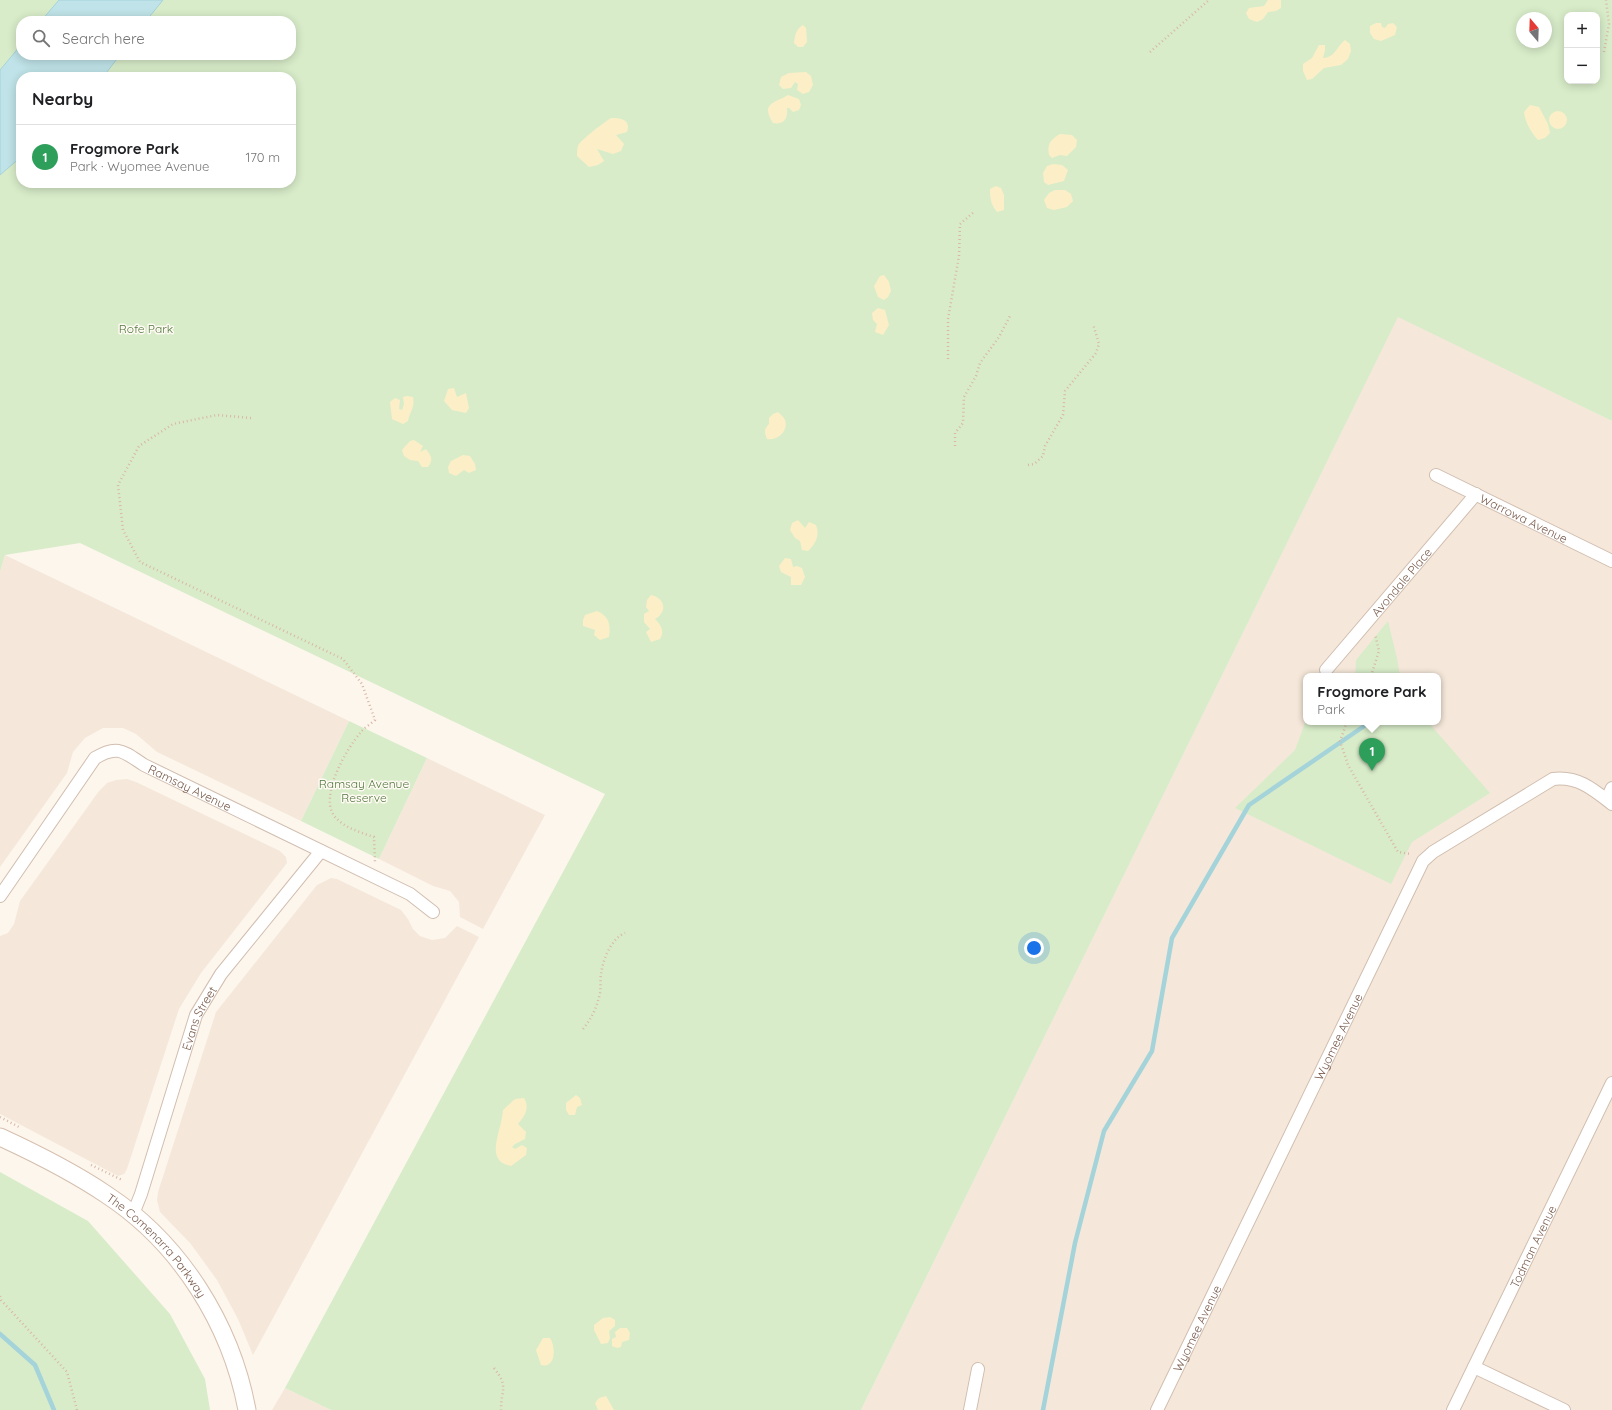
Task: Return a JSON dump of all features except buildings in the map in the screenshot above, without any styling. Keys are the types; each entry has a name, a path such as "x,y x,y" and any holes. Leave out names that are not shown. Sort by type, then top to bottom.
{"main road":[{"name":"The Comenarra Parkway","path":"0,1137 77,1176 108,1195 133,1214 175,1257 193,1279 230,1350 244,1393 247,1410"}],"street":[{"name":"Warrowa Avenue","path":"1436,475 1612,561"},
{"name":"Avondale Place","path":"1326,670 1476,494"},
{"name":"Ramsay Avenue","path":"0,896 95,758 107,751 120,750 144,765 410,894 433,912"},
{"name":"Wyomee Avenue","path":"1157,1410 1423,862 1433,852 1553,779 1565,778 1579,781 1609,802"},
{"path":"1609,802 1612,788"},
{"name":"Evans Street","path":"133,1214 141,1194 196,1015 221,974 321,851"},
{"name":"Todman Avenue","path":"1453,1410 1612,1082"},
{"path":"1474,1367 1564,1410"},
{"path":"970,1410 978,1369"}],"path":[{"path":"1150,52 1209,0"},
{"path":"1604,52 1609,24 1606,0"},
{"path":"948,359 948,319 959,256 960,224 976,211"},
{"path":"954,446 955,433 963,423 964,397 976,376 980,363 999,337 1011,314"},
{"path":"1028,465 1034,464 1043,456 1045,446 1063,415 1065,391 1096,353 1099,344 1093,324"},
{"path":"251,418 218,415 173,424 139,446 118,485 123,530 140,562 343,659 362,684 375,720 361,732 332,780 329,799 335,817 354,829 374,837 375,864 370,874"},
{"path":"1373,673 1379,651 1375,634"},
{"path":"1346,725 1340,741 1348,765 1398,852 1411,854"},
{"path":"583,1030 593,1017 600,992 601,973 610,949 614,941 625,933"},
{"path":"0,1296 0,1300 67,1372 77,1410"},
{"path":"494,1368 502,1379 504,1388 501,1410"}],"shaded area":[{"path":"1398,316 1612,421 1612,1410 861,1410"},
{"path":"5,555 349,721 301,821 157,752 136,734 123,728 103,728 85,738 73,752 67,773 0,867 0,572"},
{"path":"427,758 545,815 483,929 460,917 459,902 450,891 433,886 379,859"},
{"path":"127,779 280,851 286,857 287,863 201,973 179,1009 127,1169 124,1174 118,1176 0,1114 0,936 8,933 14,924 20,901 99,791 107,783"},
{"path":"331,878 337,879 401,910 413,929 420,936 432,940 445,938 457,926 479,937 253,1355 238,1319 217,1280 190,1243 160,1212 157,1200 158,1192 216,1012 317,885"},
{"path":"285,1388 331,1410 272,1410"}],"green space":[{"name":"Rofe Park","path":"0,0 1612,0 1612,421 1398,317 861,1410 331,1410 285,1388 605,794 80,543 5,555 0,572"},
{"path":"1388,621 1400,673 1355,673 1356,660"},
{"name":"Ramsay Avenue Reserve","path":"349,721 427,758 379,859 301,821"},
{"path":"1304,725 1431,725 1490,793 1412,842 1391,884 1235,808 1295,750"},
{"path":"0,1172 88,1221 170,1314 205,1379 210,1410 0,1410"}],"sand":[{"path":"1268,0 1281,0 1281,8 1276,11 1268,12 1263,19 1257,22 1249,19 1246,13 1249,8 1264,6"},
{"path":"1376,23 1381,23 1382,27 1385,28 1388,24 1393,23 1397,27 1395,35 1381,41 1374,39 1370,33 1370,26"},
{"path":"803,25 806,28 807,42 803,47 798,47 794,43 796,32"},
{"path":"1345,40 1350,44 1351,51 1348,59 1341,65 1324,68 1312,79 1307,80 1303,71 1303,64 1312,58 1319,45 1325,45 1323,58 1333,54"},
{"path":"806,72 811,76 813,85 809,92 803,94 797,90 798,84 795,82 791,88 783,89 779,85 781,77 789,73"},
{"path":"788,95 799,99 801,105 799,110 793,112 787,108 787,115 783,122 773,123 769,116 769,107 774,102"},
{"path":"1530,105 1539,107 1548,124 1550,133 1545,138 1538,140 1527,123 1524,112"},
{"path":"1554,111 1562,111 1567,116 1565,127 1562,129 1554,129 1549,124 1549,116"},
{"path":"611,118 625,120 628,125 627,132 616,135 624,144 621,151 613,154 597,149 604,161 598,165 589,167 577,156 578,146 598,127"},
{"path":"1060,134 1072,135 1077,140 1076,147 1067,156 1060,155 1052,158 1049,155 1049,145 1054,138"},
{"path":"1053,164 1062,165 1068,170 1064,181 1048,185 1044,182 1043,173 1047,166"},
{"path":"996,186 1001,188 1004,195 1004,210 997,212 992,204 990,192 990,189"},
{"path":"1055,190 1065,190 1071,194 1073,201 1067,207 1054,210 1047,208 1044,200 1049,193"},
{"path":"884,275 889,282 891,291 888,297 884,300 878,297 874,286 880,276"},
{"path":"878,308 885,310 889,325 883,335 875,332 877,324 873,320 872,313"},
{"path":"454,388 457,397 466,393 469,408 466,413 452,410 444,401 448,389"},
{"path":"403,397 413,397 413,407 408,421 403,424 392,419 390,402 395,398 400,400 399,409 402,410 404,404"},
{"path":"778,412 783,417 786,424 784,431 778,437 767,439 765,431 769,424 769,418"},
{"path":"414,440 423,446 420,452 426,449 430,456 431,462 428,467 422,467 418,461 410,460 404,456 402,450 410,441"},
{"path":"463,455 470,456 475,464 476,470 469,473 464,470 456,476 449,473 448,467 451,461"},
{"path":"798,520 805,528 809,522 816,525 818,532 817,536 813,545 808,551 802,550 800,541 795,538 790,530 792,523"},
{"path":"785,558 791,559 793,567 797,566 802,568 805,577 801,585 791,585 791,577 781,572 779,566"},
{"path":"651,595 662,602 663,609 662,613 655,619 662,628 660,639 651,642 646,632 650,629 644,622 644,614 649,611 646,607 647,600"},
{"path":"597,611 607,618 610,629 609,637 600,640 594,635 595,630 583,626 585,615"},
{"path":"576,1095 580,1098 582,1105 577,1107 575,1115 569,1115 566,1110 566,1103"},
{"path":"524,1098 527,1109 523,1118 518,1124 526,1132 525,1139 512,1147 515,1149 522,1145 527,1148 526,1155 511,1166 503,1163 498,1158 496,1144 503,1110 515,1099"},
{"path":"610,1317 615,1320 615,1326 609,1331 610,1338 608,1343 601,1344 594,1330 594,1325 603,1318"},
{"path":"620,1328 627,1328 630,1333 629,1340 622,1342 621,1347 617,1348 612,1346 612,1339 616,1337 615,1332"},
{"path":"543,1338 550,1338 554,1352 552,1361 550,1364 546,1365 541,1365 536,1350"},
{"path":"606,1396 614,1410 598,1410 595,1403 599,1398"}],"water":[{"path":"59,0 163,0 150,16 45,16"},
{"path":"16,51 16,60 116,60 107,72 16,72 16,161 0,175 0,70"}],"waterway":[{"path":"1043,1410 1075,1243 1104,1131 1152,1051 1172,938 1249,805 1366,725"},
{"path":"0,1334 35,1365 54,1410"}],"place":[{"name":"Frogmore Park","path":"1372,771"}]}
